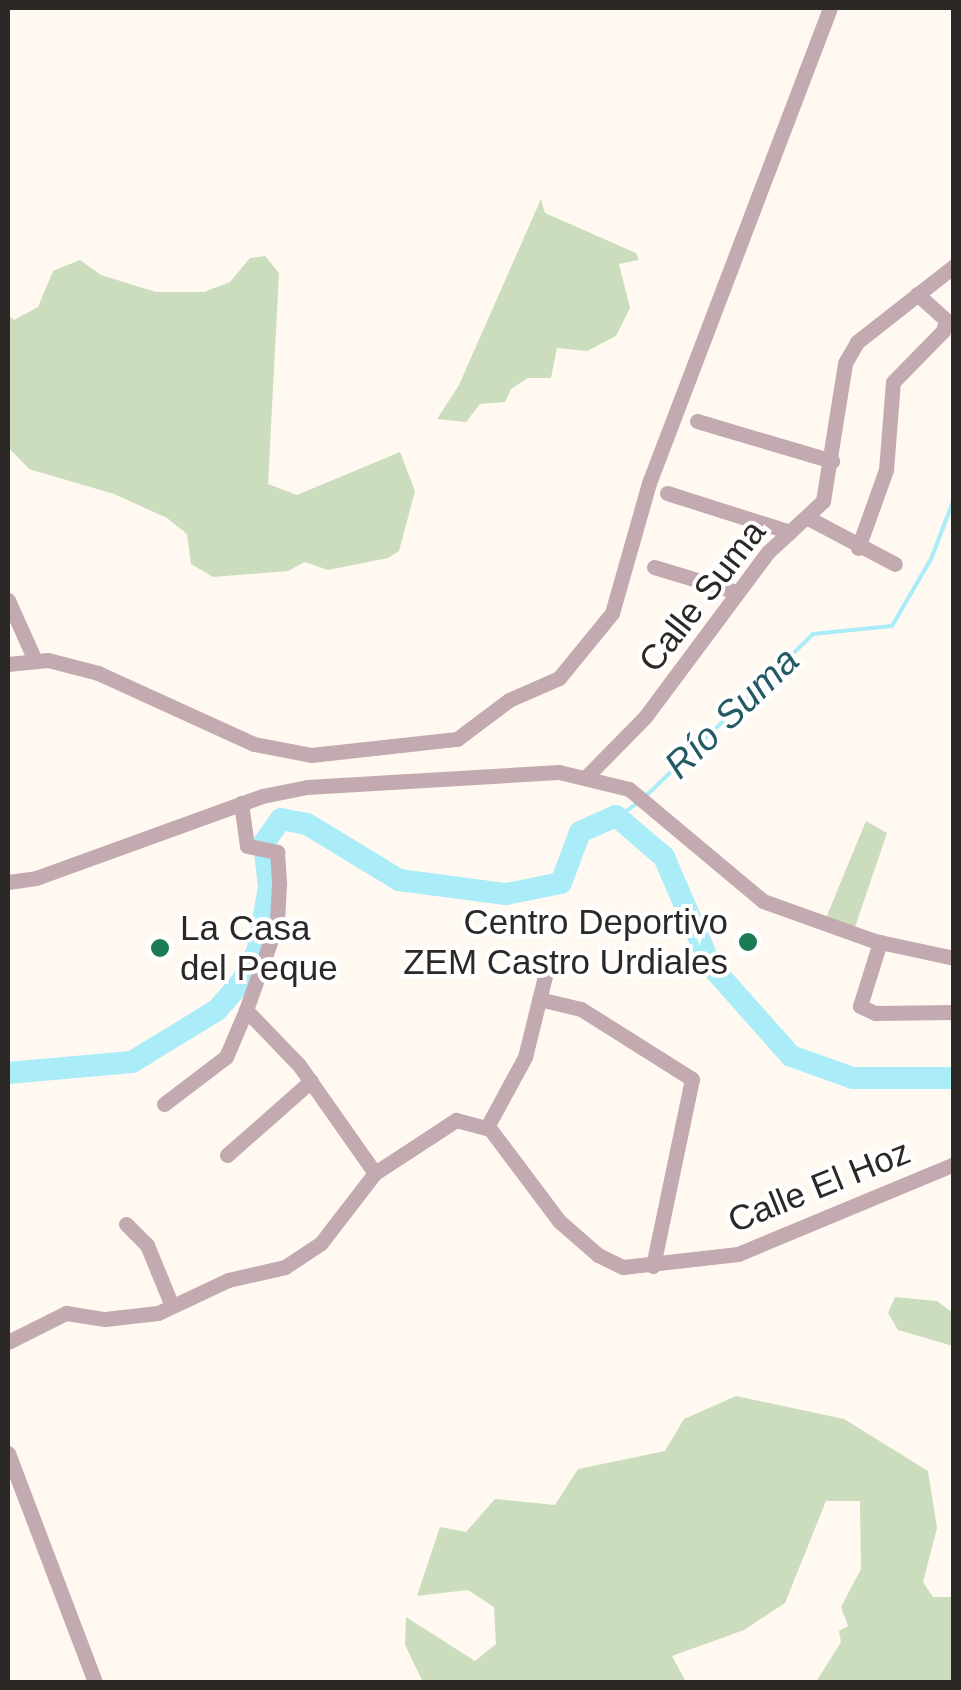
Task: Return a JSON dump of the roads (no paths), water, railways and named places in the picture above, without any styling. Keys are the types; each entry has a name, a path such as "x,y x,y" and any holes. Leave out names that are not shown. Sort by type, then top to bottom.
{"street":[{"path":"8,664 34,658 98,673 254,744 312,756 456,739 509,700 559,678 612,612 649,484 830,8"},
{"name":"Calle Suma","path":"588,775 645,717 737,592 823,500 845,363 857,342 954,266"},
{"path":"858,548 886,470 893,382 944,331 946,320 917,294"},
{"path":"697,421 832,461"},
{"path":"667,493 790,532"},
{"path":"810,518 858,548 895,564"},
{"path":"654,566 737,592"},
{"path":"8,600 34,658"},
{"path":"8,882 36,878 241,804 307,787 532,772 588,775 628,789 763,901 880,942 954,958"},
{"path":"164,1104 226,1057 277,923 278,852 246,846 241,804"},
{"path":"880,942 860,1006 876,1012 954,1012"},
{"path":"8,1342 66,1313 105,1319 172,1306 304,1257 376,1173 438,1127 456,1120 487,1128 525,1058 550,960"},
{"path":"539,999 581,1009 692,1079 652,1266"},
{"path":"246,1010 311,1082 376,1173"},
{"path":"227,1155 311,1082"},
{"name":"Calle El Hoz","path":"487,1128 582,1244 623,1267 652,1266 756,1248 954,1164"},
{"path":"126,1224 147,1246 172,1306"},
{"path":"8,1453 95,1682"}],"waterway":[{"name":"Río Suma","path":"647,795 813,634 892,626 931,559 954,499"},
{"name":"Río Suma","path":"618,817 636,804"},
{"path":"8,1073 132,1062 217,1010 242,981 258,949 269,887 264,843 281,819 307,824 399,880 506,894 561,883 580,832 616,816 664,857 711,966 791,1056 853,1078 954,1078"}],"place":[{"name":"Centro Deportivo ZEM Castro Urdiales","path":"748,942"},
{"name":"La Casa del Peque","path":"160,948"}]}
